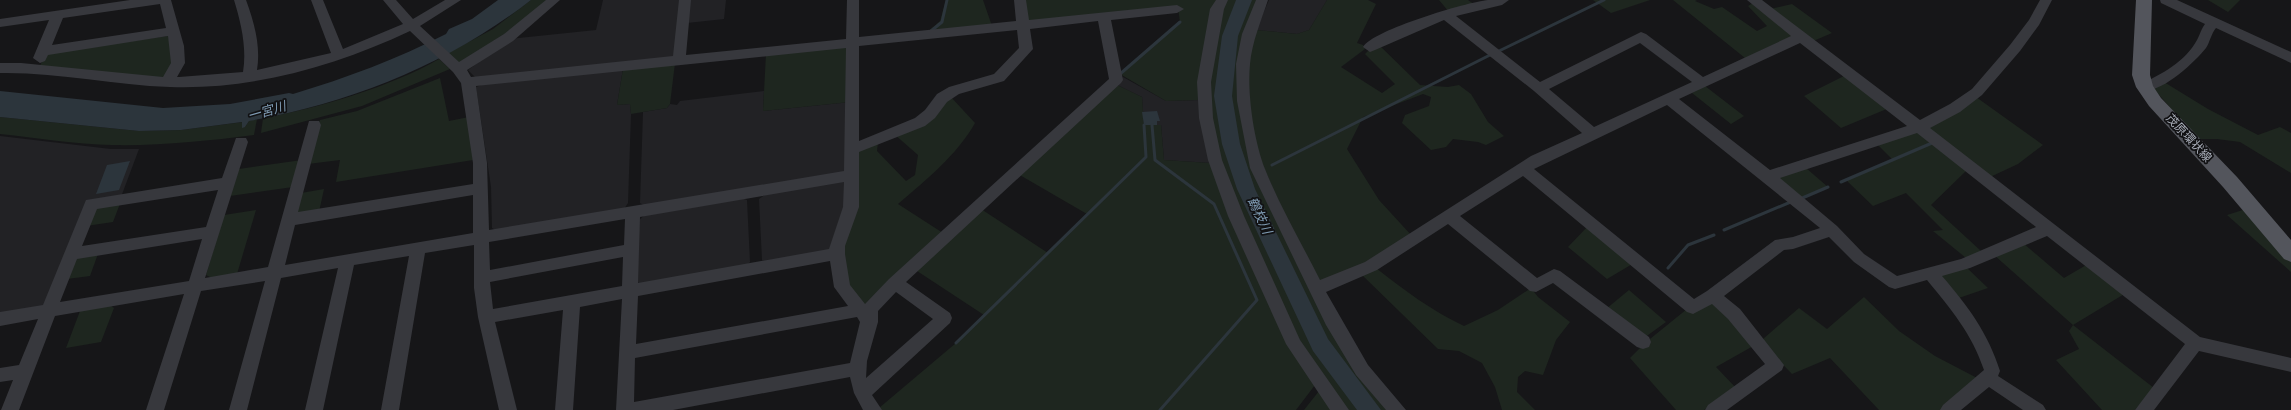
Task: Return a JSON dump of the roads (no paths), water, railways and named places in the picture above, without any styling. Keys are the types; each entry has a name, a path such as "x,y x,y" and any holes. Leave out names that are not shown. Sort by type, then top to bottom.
{"main road":[{"name":"茂原環状線","path":"2144,0 2141,75 2146,87 2156,102 2230,182 2291,254"}],"street":[{"path":"0,23 160,0"},
{"path":"165,0 177,46 178,63 167,82"},
{"path":"240,0 247,20 252,58 248,76"},
{"path":"317,0 339,56"},
{"path":"389,0 415,29 454,65 468,82 480,163 483,277 486,317 508,410"},
{"path":"0,68 167,82 198,82 248,76 303,66 339,56 415,29 455,0"},
{"path":"454,65 471,62 554,0"},
{"path":"679,61 685,0"},
{"path":"853,0 853,149 851,207 837,246 837,254 842,287 865,316"},
{"path":"853,149 920,122 930,114 942,98 954,90 999,78 1026,49 1020,0"},
{"path":"1222,0 1216,9 1204,82 1206,118 1215,160 1236,216 1294,344 1340,410"},
{"path":"1262,0 1249,34 1243,64 1244,101 1249,134 1257,168 1316,289 1362,370 1397,410"},
{"path":"1370,47 1407,28 1465,9 1487,6 1501,0"},
{"path":"1753,0 1919,127 2194,343 2291,365"},
{"path":"1769,176 1919,127 1955,108 1976,92 2015,48 2034,22 2046,0"},
{"path":"2166,0 2291,58"},
{"path":"468,82 854,43 1177,8"},
{"path":"35,70 58,15"},
{"path":"1447,15 1539,88 1591,133"},
{"path":"873,410 857,382 856,369 865,316 895,283 1116,80 1104,16"},
{"path":"2146,87 2162,80 2187,62 2202,44 2206,30 2214,22"},
{"path":"44,51 172,31"},
{"path":"1539,88 1641,37 1701,82"},
{"path":"1316,289 1371,266 1448,214 1523,168 1591,133 1801,38"},
{"path":"1668,98 1769,176 1832,230 1859,258 1895,283 1964,264 2048,229"},
{"path":"238,410 314,125"},
{"path":"155,410 240,142"},
{"path":"1523,168 1693,307 1713,296 1780,244 1793,243 1832,230"},
{"path":"0,318 194,287 852,175"},
{"path":"10,410 92,204 227,183"},
{"path":"288,220 481,188"},
{"path":"625,410 633,212"},
{"path":"1448,214 1536,286 1554,275 1643,342"},
{"path":"71,254 211,232"},
{"path":"390,410 418,249"},
{"path":"483,277 631,250"},
{"path":"486,317 837,254"},
{"path":"314,410 347,261"},
{"path":"1930,273 1977,330 1985,346 1992,371 1988,378 1950,410"},
{"path":"862,393 944,318 895,283"},
{"path":"1713,296 1747,328 1776,365 1714,410"},
{"path":"564,410 572,301"},
{"path":"627,353 865,316"},
{"path":"2144,410 2194,343"},
{"path":"633,410 856,369"},
{"path":"0,375 26,371"},
{"path":"1988,378 2037,410"}],"water":[{"name":"一宮川","path":"498,0 531,0 500,23 467,43 433,62 398,78 325,104 249,121 245,127 242,128 242,122 181,130 139,131 0,117 0,91 163,108 230,104 289,93 293,94 352,75 409,52 446,34 449,29 472,19"},
{"path":"1157,111 1160,121 1157,121 1157,125 1144,125 1142,112"},
{"path":"130,161 119,190 96,194 107,165"}],"waterway":[{"path":"931,31 942,22 947,0"},
{"name":"鶴枝川","path":"1244,0 1230,36 1223,96 1231,144 1246,189 1320,345 1370,410"},
{"path":"1499,51 1604,0"},
{"path":"1120,74 1180,22"},
{"path":"1272,165 1490,55"},
{"path":"956,343 1146,157 1144,125"},
{"path":"1152,125 1155,160 1214,204 1257,300 1160,410"},
{"path":"1841,182 1932,143"},
{"path":"1800,199 1828,187"},
{"path":"1724,230 1793,201"},
{"path":"1668,268 1688,245 1714,235"}]}
